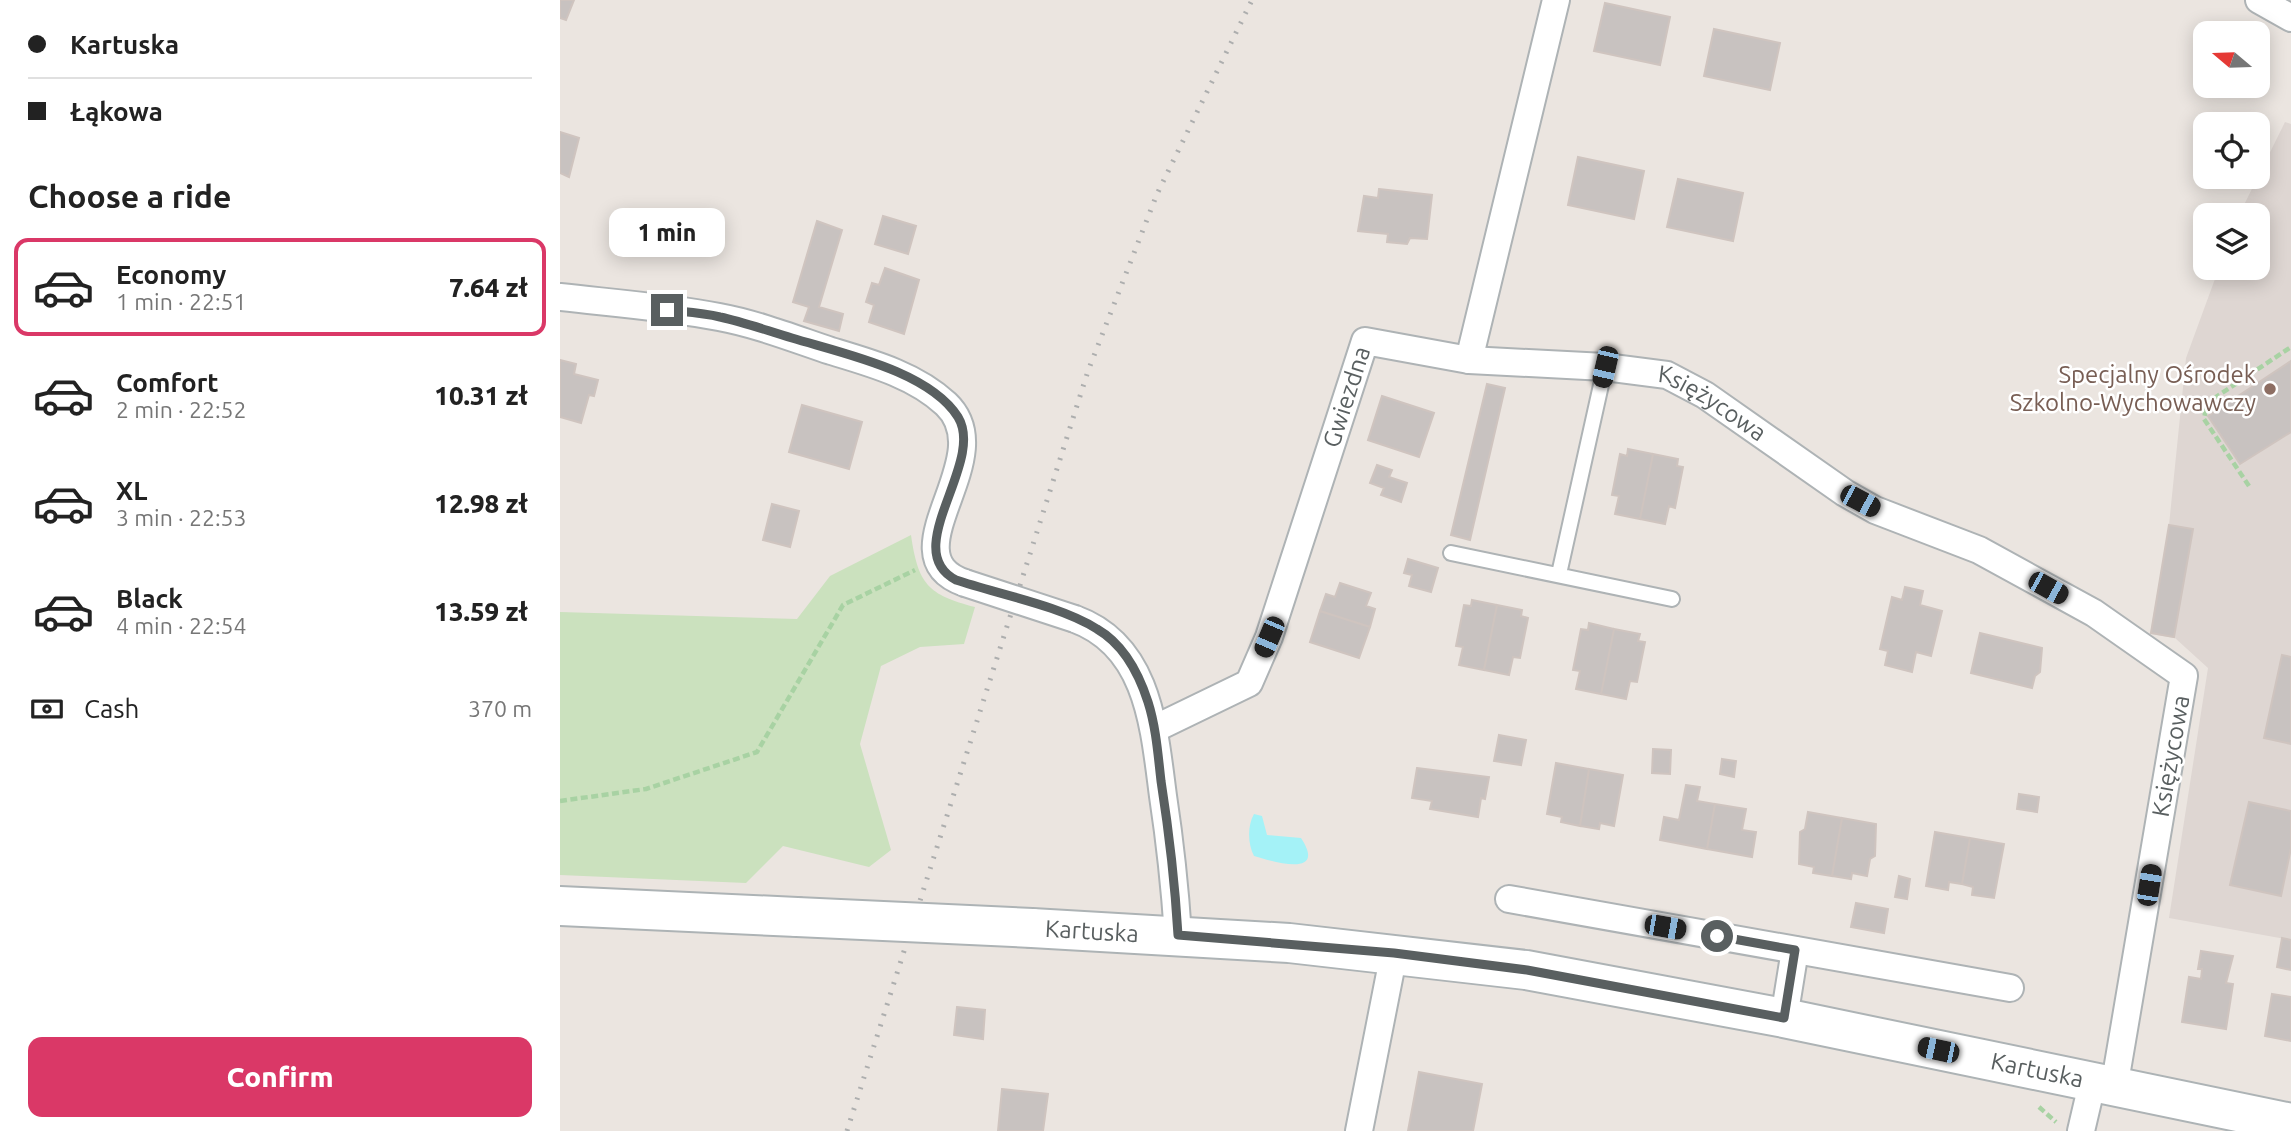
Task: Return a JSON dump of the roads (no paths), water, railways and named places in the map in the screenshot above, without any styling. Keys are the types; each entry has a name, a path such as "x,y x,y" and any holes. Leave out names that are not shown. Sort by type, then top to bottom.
{"main road":[{"name":"Kartuska","path":"560,906 1178,935 1394,953 1527,970 1784,1018 2291,1123"}],"street":[{"path":"1468,360 1556,0"},
{"path":"2259,0 2291,18"},
{"path":"560,297 721,317 898,374 932,392 959,419 964,450 937,529 938,560 948,576 1075,618 1111,638 1128,660 1145,694 1154,729 1171,847 1178,935"},
{"name":"Gwiezdna","path":"1154,729 1249,683 1269,637 1365,341 1468,360"},
{"name":"Księżycowa","path":"1468,360 1605,367 1667,375 1705,395 1845,493 1875,510 1979,550 2094,613 2184,676 2103,1086"},
{"path":"1509,900 2010,988"},
{"path":"1784,1018 1795,950"},
{"path":"1359,1131 1394,953"},
{"path":"2081,1131 2103,1086"}],"lane":[{"path":"1559,574 1605,367"},
{"path":"1451,553 1672,598"}],"water":[{"path":"1254,814 1262,816 1267,835 1301,838 1307,851 1307,859 1294,864 1254,856 1249,835"}],"railway":[{"path":"847,1131 1088,371 1157,194 1252,0"}],"place":[{"name":"Specjalny Ośrodek Szkolno-Wychowawczy","path":"2270,389"}]}
